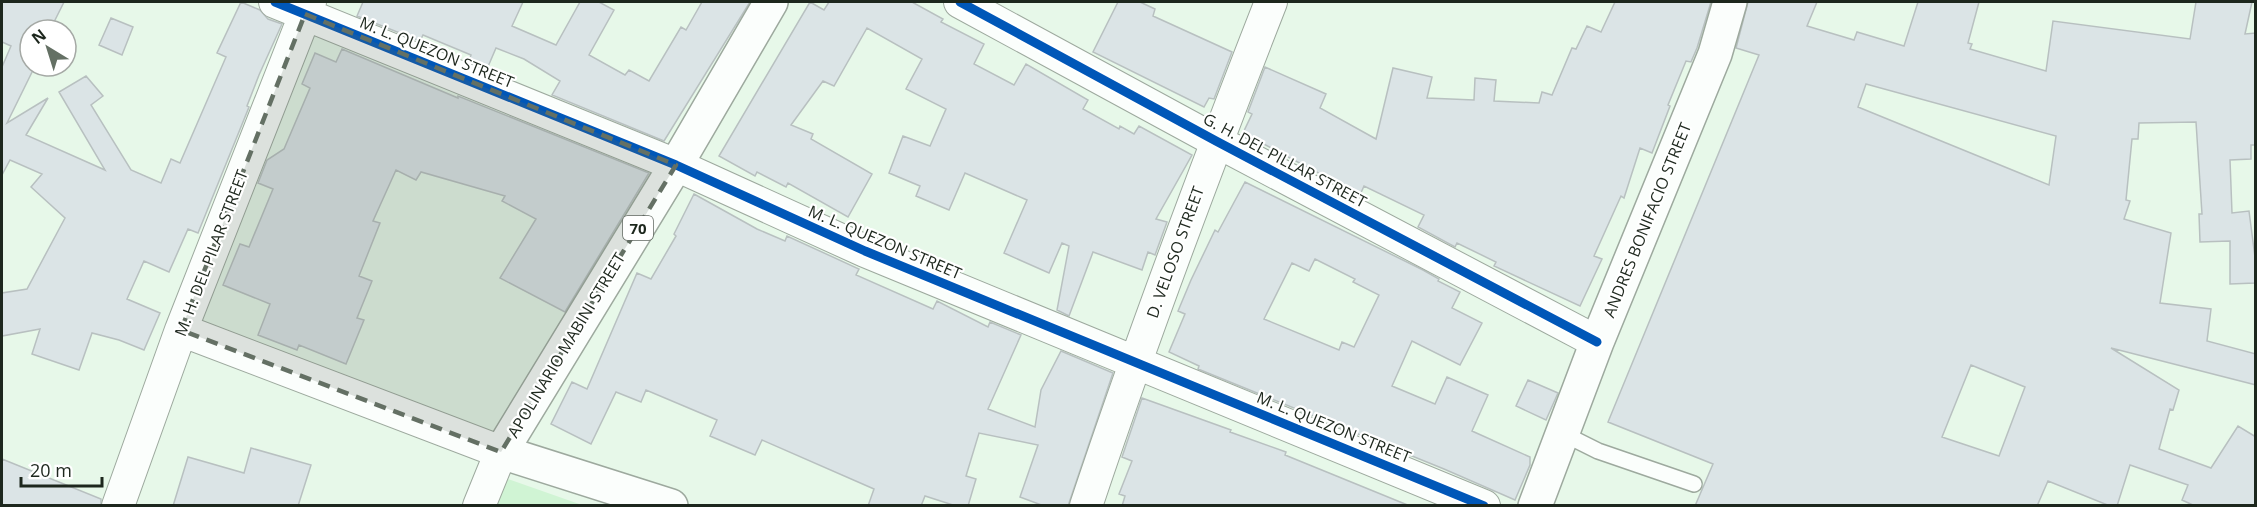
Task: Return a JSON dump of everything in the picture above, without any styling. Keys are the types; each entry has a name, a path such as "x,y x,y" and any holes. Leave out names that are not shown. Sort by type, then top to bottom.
{"main road":[{"name":"APOLINARIO MABINI STREET","path":"501,452 676,165 771,2"},
{"name":"ANDRES BONIFACIO STREET","path":"1535,506 1597,342 1715,54 1730,2"},
{"path":"501,452 670,506"}],"street":[{"name":"M. L. QUEZON STREET","path":"275,2 308,8 676,165 865,251 1484,506"},
{"name":"G. H. DEL PILLAR STREET","path":"960,2 1216,141 1597,342"},
{"name":"D. VELOSO STREET","path":"1086,506 1134,362 1216,141 1271,2"},
{"name":"M. H. DEL PILAR STREET","path":"118,506 181,330 308,8"},
{"path":"181,330 501,452"},
{"name":"APOLINARIO MABINI STREET","path":"479,506 501,452"}],"lane":[{"path":"1562,433 1598,451 1694,484"}],"highlighted area":[{"path":"305,14 676,165 501,452 181,330"}],"green space":[{"path":"505,478 582,505 495,506"}],"building":[{"path":"2,2 64,2 56,18 18,18 18,78 29,78 7,123 48,98 26,135 105,170 59,92 86,76 103,96 91,105 131,170 161,183 171,159 180,163 226,57 217,53 241,2 260,10 268,19 282,24 259,75 247,106 249,107 198,233 188,229 169,272 144,261 127,299 160,313 144,350 92,333 79,370 32,354 40,329 2,336 2,293 27,289 65,218 31,187 42,174 10,160 2,175 2,67 11,46 2,42"},
{"path":"363,2 523,2 512,26 556,45 580,2 599,2 614,10 589,55 625,75 629,70 649,81 681,27 686,30 702,2 750,2 664,141 552,95 560,81 524,59 496,48 487,69 469,61 471,55 423,35 420,41 357,16"},
{"path":"810,2 824,10 829,2 912,2 943,19 941,22 984,44 974,64 1014,85 1026,64 1088,100 1083,109 1119,129 1120,126 1134,134 1139,126 1192,155 1156,219 1167,222 1155,255 1148,252 1142,270 1093,252 1069,316 1057,310 1069,246 1062,243 1049,273 1004,253 1027,200 965,173 949,210 916,196 920,186 889,173 903,136 930,146 946,109 906,89 922,59 867,28 834,86 823,81 791,125 813,134 811,139 872,174 848,217 788,183 786,187 757,172 755,176 719,156"},
{"path":"1118,2 1140,2 1155,9 1153,16 1232,52 1214,99 1209,98 1204,107 1093,52"},
{"path":"1615,2 1711,2 1697,48 1691,62 1686,61 1652,153 1640,148 1624,198 1621,196 1594,256 1602,259 1580,306 1494,266 1496,262 1457,243 1455,247 1418,227 1424,215 1364,186 1360,195 1243,133 1252,114 1248,112 1265,67 1326,94 1320,108 1376,139 1393,68 1432,77 1427,98 1474,100 1475,78 1496,80 1494,101 1539,103 1542,92 1552,95 1572,48 1576,49 1587,26 1601,32"},
{"path":"1748,2 1817,2 1807,26 1854,40 1857,32 1904,46 1918,2 1979,2 1968,43 1972,44 1970,49 2046,71 2053,21 2190,39 2196,2 2252,2 2245,34 2256,33 2256,145 2251,145 2251,159 2230,160 2232,213 2249,211 2255,257 2255,283 2230,284 2230,241 2200,242 2199,214 2202,214 2196,122 2139,123 2138,139 2132,139 2126,200 2130,201 2124,219 2171,233 2160,303 2211,309 2207,341 2256,354 2256,385 2111,348 2179,390 2173,410 2170,409 2159,449 2211,468 2238,426 2256,437 2256,506 2195,506 2182,500 2188,485 2130,465 2117,506 2110,506 2048,481 2037,506 1695,506 1713,464 1608,422 1759,55 1736,48","holes":["1866,84 2056,136 2049,185 1858,107","1971,365 2025,387 1999,456 1942,437"]},
{"path":"111,18 133,27 122,55 99,45"},
{"path":"342,49 458,98 458,96 649,173 565,312 500,278 536,219 502,201 505,196 421,172 416,180 396,170 373,221 380,223 359,276 372,281 357,318 364,320 346,364 299,345 297,350 258,335 270,304 223,285 240,244 249,247 273,189 258,183 267,160 284,149 310,88 302,84 315,53 336,62"},
{"path":"1245,182 1423,270 1460,292 1452,308 1482,323 1460,365 1412,341 1392,386 1435,404 1447,377 1488,395 1472,431 1530,457 1530,465 1515,500 1198,369 1199,366 1169,352 1185,314 1178,311 1215,230 1218,232","holes":["1315,259 1355,279 1353,282 1379,295 1354,347 1342,342 1339,350 1264,319 1292,263 1309,271"]},
{"path":"694,194 757,229 785,241 787,236 859,269 856,275 933,309 937,301 988,327 990,322 1021,335 988,409 1035,427 1041,390 1061,351 1113,373 1068,506 1044,506 1020,497 1038,445 979,433 966,476 976,479 968,506 956,506 925,496 921,506 868,506 874,489 762,440 755,455 710,436 717,420 646,390 641,402 616,392 591,444 551,424 572,382 587,389 637,273 651,279 676,236 674,234"},
{"path":"1528,380 1558,393 1546,420 1516,406"},
{"path":"1142,398 1286,452 1285,455 1410,506 1122,506 1125,496 1119,494 1132,461 1122,457"},
{"path":"251,448 311,465 298,506 173,506 188,457 244,473"},
{"path":"2,459 101,499 101,506 2,506"}],"cycle path":[{"path":"275,2 676,165 865,251 1484,506"},
{"path":"960,2 1216,141 1597,342"}]}
